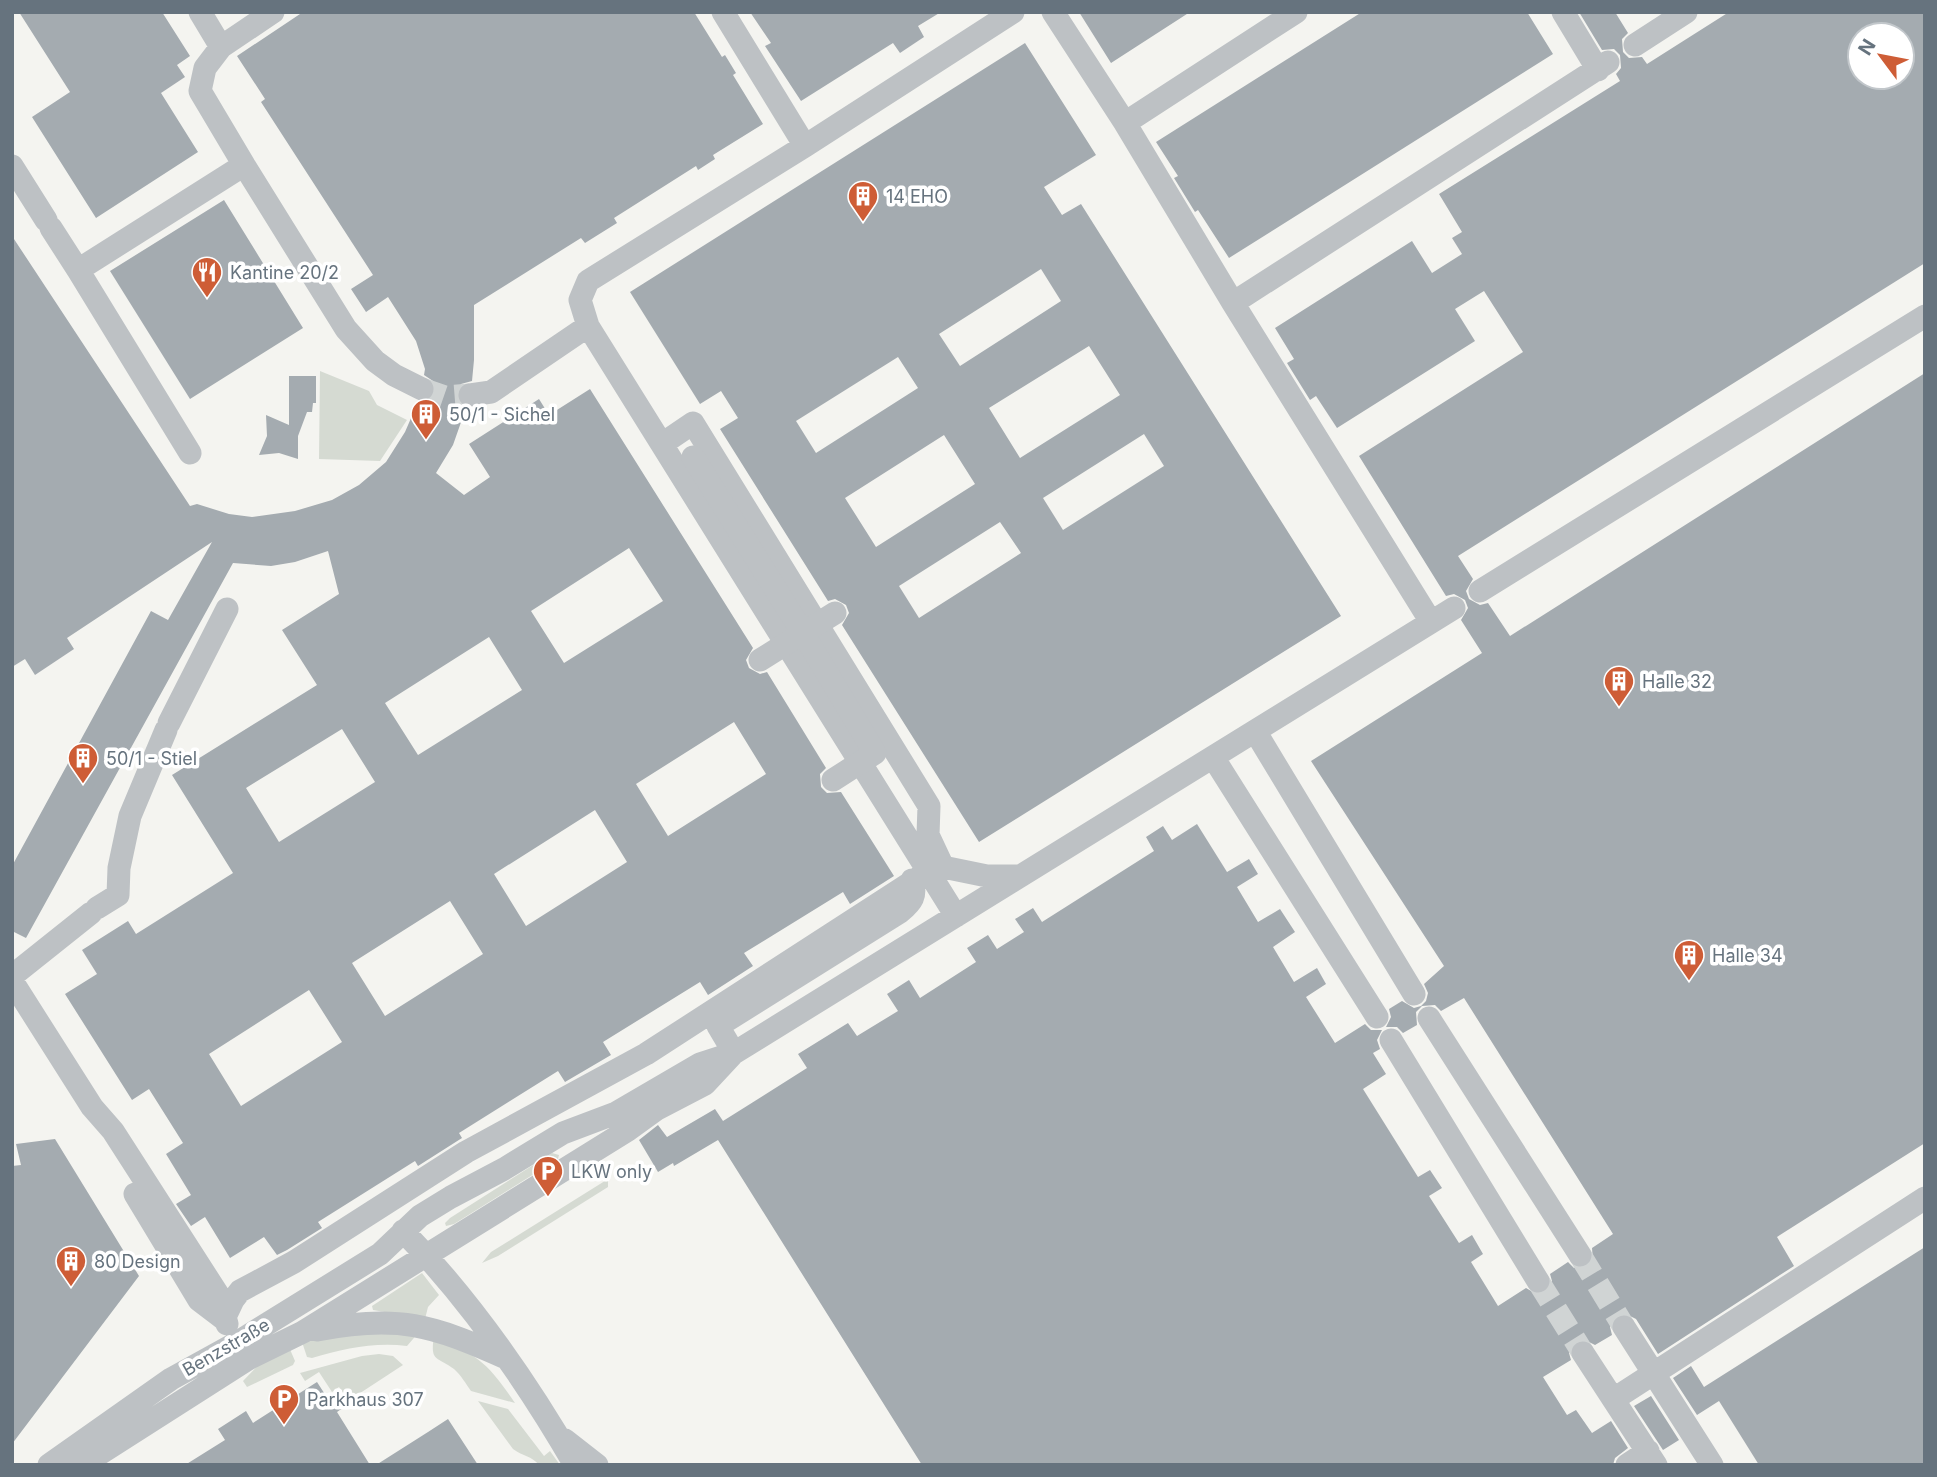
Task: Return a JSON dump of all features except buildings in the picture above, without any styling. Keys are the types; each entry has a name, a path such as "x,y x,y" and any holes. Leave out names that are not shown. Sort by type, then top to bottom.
{"street":[{"path":"200,12 221,47"},
{"path":"273,12 221,47 205,68 200,91 321,299 375,361 394,375 422,389"},
{"path":"723,12 806,146"},
{"path":"734,1053 718,1026 911,904 915,892 928,873 929,806 678,434 588,326 580,300 588,281 806,146 1013,12"},
{"path":"1053,12 1125,123 1431,622"},
{"path":"1125,123 1296,12"},
{"path":"1233,303 1603,66 1563,12"},
{"path":"1635,45 1686,12"},
{"path":"78,270 244,165"},
{"path":"12,166 190,453"},
{"path":"1480,591 1925,316"},
{"path":"470,395 491,392 588,326"},
{"path":"678,434 875,753 833,780"},
{"path":"678,434 928,873 956,916"},
{"path":"652,1102 705,1084 734,1053 1454,608"},
{"path":"227,609 168,726 130,816 119,868 118,895 94,910 12,979 92,1107 101,1137 184,1259 219,1296 224,1319 243,1350"},
{"path":"760,660 835,613"},
{"path":"1255,731 1414,994"},
{"path":"1213,757 1377,1017"},
{"path":"224,1319 240,1291 294,1262 466,1152 646,1054 928,873 1019,876"},
{"path":"1429,1018 1580,1255"},
{"path":"1391,1040 1538,1281"},
{"name":"Benzstraße","path":"303,1332 628,1130 652,1102"},
{"name":"Benzstraße","path":"82,1465 380,1254 420,1216 563,1133 616,1112 652,1102"},
{"path":"1614,1399 1925,1198"},
{"path":"403,1231 456,1287 557,1434 575,1465"},
{"name":"Benzstraße","path":"49,1465 171,1379 243,1350 303,1332 368,1322 408,1323 457,1337 506,1358"},
{"path":"1624,1327 1712,1465"},
{"path":"1583,1353 1652,1458 1627,1465"},
{"path":"557,1434 597,1465"}],"shaded area":[{"path":"320,371 369,391 377,405 407,420 380,461 319,459"},
{"path":"552,1153 559,1155 558,1159 454,1224 446,1226 445,1223 450,1218"},
{"path":"608,1179 608,1187 498,1256 482,1263 491,1252"},
{"path":"422,1273 439,1295 428,1307 425,1319 373,1310 372,1306"},
{"path":"419,1332 407,1346 359,1347 312,1358 307,1357 302,1342 330,1334"},
{"path":"434,1336 462,1349 481,1362 497,1378 515,1403 471,1391 457,1371 436,1357 433,1350"},
{"path":"289,1347 295,1361 293,1365 247,1387 243,1381 265,1358"},
{"path":"362,1356 393,1356 403,1365 348,1401 339,1387 332,1392 319,1372 305,1381 300,1373"},
{"path":"478,1401 508,1409 544,1456 550,1451 560,1465 539,1465 513,1449"}],"tunnel":[{"path":"422,389 445,397 470,395"},
{"path":"1580,1255 1624,1327"},
{"path":"1538,1281 1583,1353"}],"place":[{"name":"14 EHO","path":"863,223"},
{"name":"Kantine 20/2","path":"207,299"},
{"name":"50/1 - Sichel","path":"426,441"},
{"name":"Halle 32","path":"1619,708"},
{"name":"50/1 - Stiel","path":"83,785"},
{"name":"Halle 34","path":"1689,982"},
{"name":"LKW only","path":"548,1198"},
{"name":"80 Design","path":"71,1288"},
{"name":"Parkhaus 307","path":"284,1426"}]}
